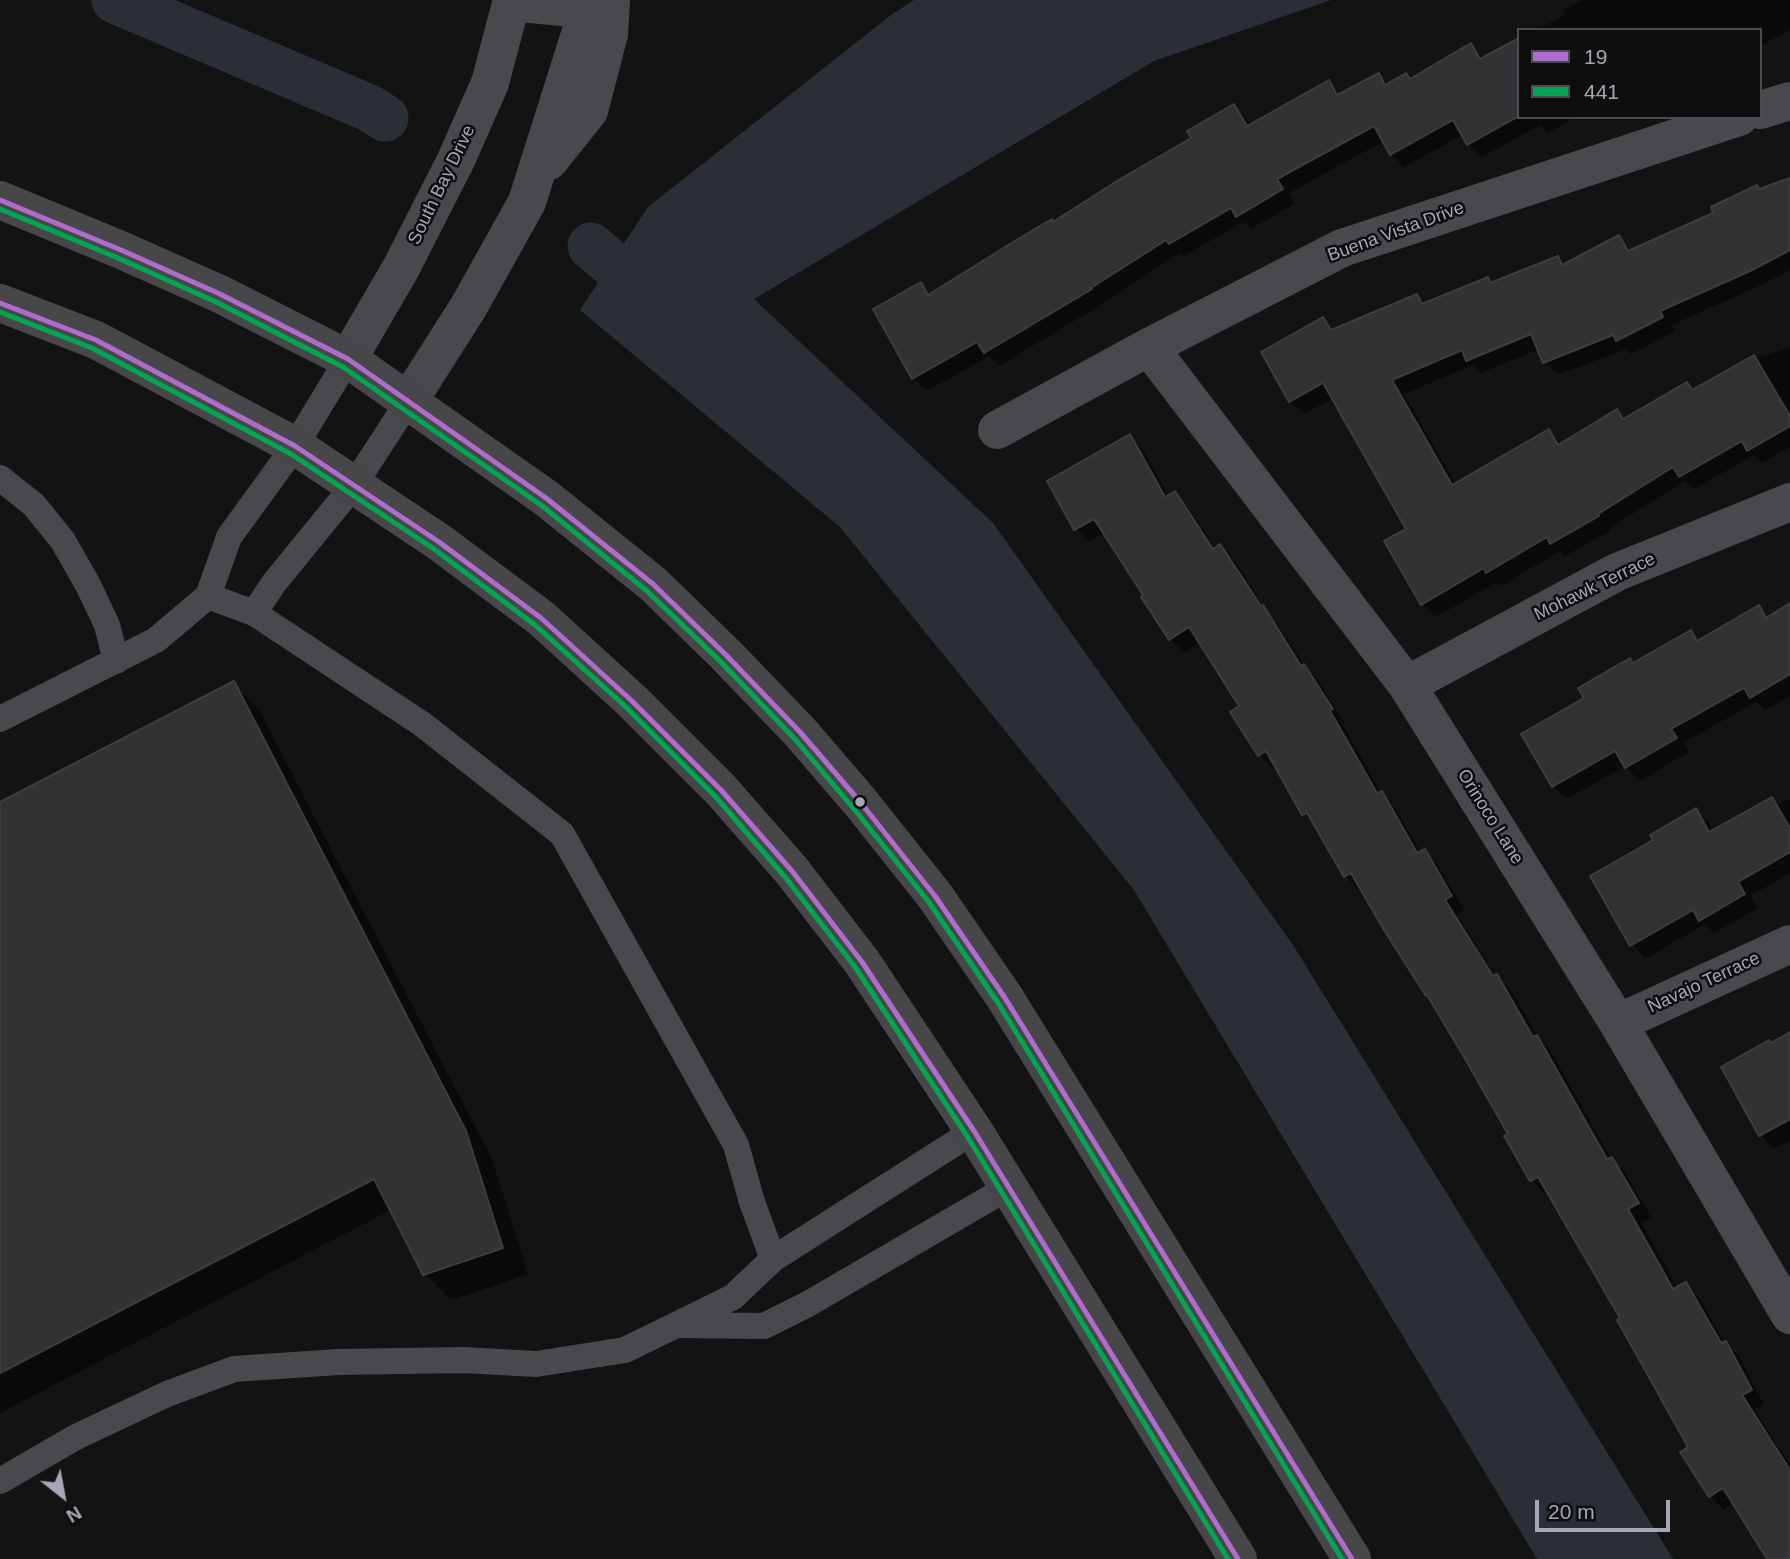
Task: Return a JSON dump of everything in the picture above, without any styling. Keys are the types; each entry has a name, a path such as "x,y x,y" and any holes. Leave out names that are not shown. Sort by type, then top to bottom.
{"street":[{"path":"408,402 469,306 527,202 599,5 512,1"},
{"name":"South Bay Drive","path":"348,359 401,268 456,160 490,83 512,1"},
{"path":"1762,109 1790,101"},
{"name":"Buena Vista Drive","path":"997,430 1149,347 1342,248 1733,119"},
{"path":"0,200 220,293 348,359 546,498 653,584 726,654 800,732 935,896 1005,998 1352,1559"},
{"path":"0,303 96,340 295,446 439,542 541,618 632,701 721,790 792,872 862,962 974,1131 1238,1559"},
{"name":"Orinoco Lane","path":"1149,347 1407,685 1618,1023 1790,1315"},
{"name":"Mohawk Terrace","path":"1407,685 1617,572 1790,502"},
{"name":"Navajo Terrace","path":"1618,1023 1790,944"}],"lane":[{"path":"0,719 156,640 208,596 229,537 295,446 348,359"},
{"path":"254,613 274,583 354,485 408,402"},
{"path":"0,478 34,505 62,541 88,585 107,625 116,661"},
{"path":"208,596 254,613 422,724 562,834 736,1145 752,1202 773,1259"},
{"path":"0,1481 76,1437 167,1394 234,1368 338,1362 463,1360 536,1364 625,1350 733,1297 773,1259 974,1131"},
{"path":"675,1325 764,1326 808,1304 1009,1187"}],"shaded area":[{"path":"914,0 1331,0 1154,61 754,299 993,523 1293,945 1673,1559 1537,1559 1134,890 840,527 580,310 648,207 891,15"}],"building":[{"path":"1517,39 1517,117 1467,145 1453,120 1390,155 1374,126 1277,179 1283,189 1236,217 1231,208 1169,244 1166,240 1092,289 984,353 977,342 912,379 873,309 921,282 928,295 1191,138 1187,131 1234,104 1247,126 1329,80 1337,95 1379,73 1385,85 1406,73 1410,79 1471,43 1480,59"},
{"path":"1790,178 1790,250 1660,311 1663,317 1616,341 1613,335 1543,363 1531,334 1466,361 1462,350 1392,380 1452,485 1549,429 1558,445 1617,409 1623,419 1687,382 1692,390 1754,355 1790,416 1790,426 1747,451 1742,441 1679,477 1673,467 1598,514 1599,516 1550,544 1547,537 1486,573 1484,568 1421,605 1384,541 1406,529 1323,383 1289,402 1261,352 1323,317 1331,330 1417,294 1422,304 1488,277 1490,283 1558,256 1562,265 1619,235 1628,251 1713,213 1711,207 1757,185 1759,189"},
{"path":"1130,434 1165,497 1175,491 1213,549 1220,544 1301,666 1304,664 1333,709 1330,711 1377,793 1382,791 1417,853 1425,849 1452,896 1445,900 1493,976 1497,974 1533,1037 1537,1035 1607,1159 1612,1157 1639,1203 1628,1209 1673,1289 1686,1282 1721,1343 1726,1341 1752,1390 1742,1395 1790,1470 1790,1559 1767,1559 1723,1488 1709,1497 1680,1452 1688,1447 1617,1320 1620,1318 1538,1177 1530,1181 1504,1136 1508,1134 1464,1057 1351,873 1344,877 1307,813 1302,815 1266,751 1258,756 1230,712 1239,706 1189,627 1169,640 1094,519 1074,530 1047,481"},
{"path":"1790,603 1790,674 1750,698 1744,688 1671,729 1677,738 1625,768 1615,751 1552,787 1521,734 1584,698 1578,688 1630,658 1633,663 1691,630 1697,641 1759,605 1766,618"},
{"path":"234,681 466,1131 503,1248 423,1275 374,1179 0,1373 0,802"},
{"path":"1772,797 1790,828 1790,852 1738,882 1745,894 1699,921 1693,910 1630,946 1590,876 1653,840 1650,835 1696,808 1709,832"},
{"path":"1790,1032 1790,1119 1759,1136 1721,1067 1769,1040 1771,1043"}],"waterway":[{"path":"115,0 369,108 385,118"},
{"path":"591,246 660,305"}],"transit line":[{"name":"19","path":"0,200 220,294 348,359 546,498 653,584 726,655 800,732 935,896 1005,998 1352,1559"},
{"name":"441","path":"0,209 216,302 343,367 541,505 647,591 720,661 794,738 928,901 998,1003 1342,1559"},
{"name":"19","path":"0,303 96,340 295,446 439,542 541,618 632,701 721,790 792,871 862,962 974,1131 1238,1559"},
{"name":"441","path":"0,312 92,348 291,454 434,549 535,625 626,707 715,796 785,877 855,967 967,1136 1228,1559"}]}
